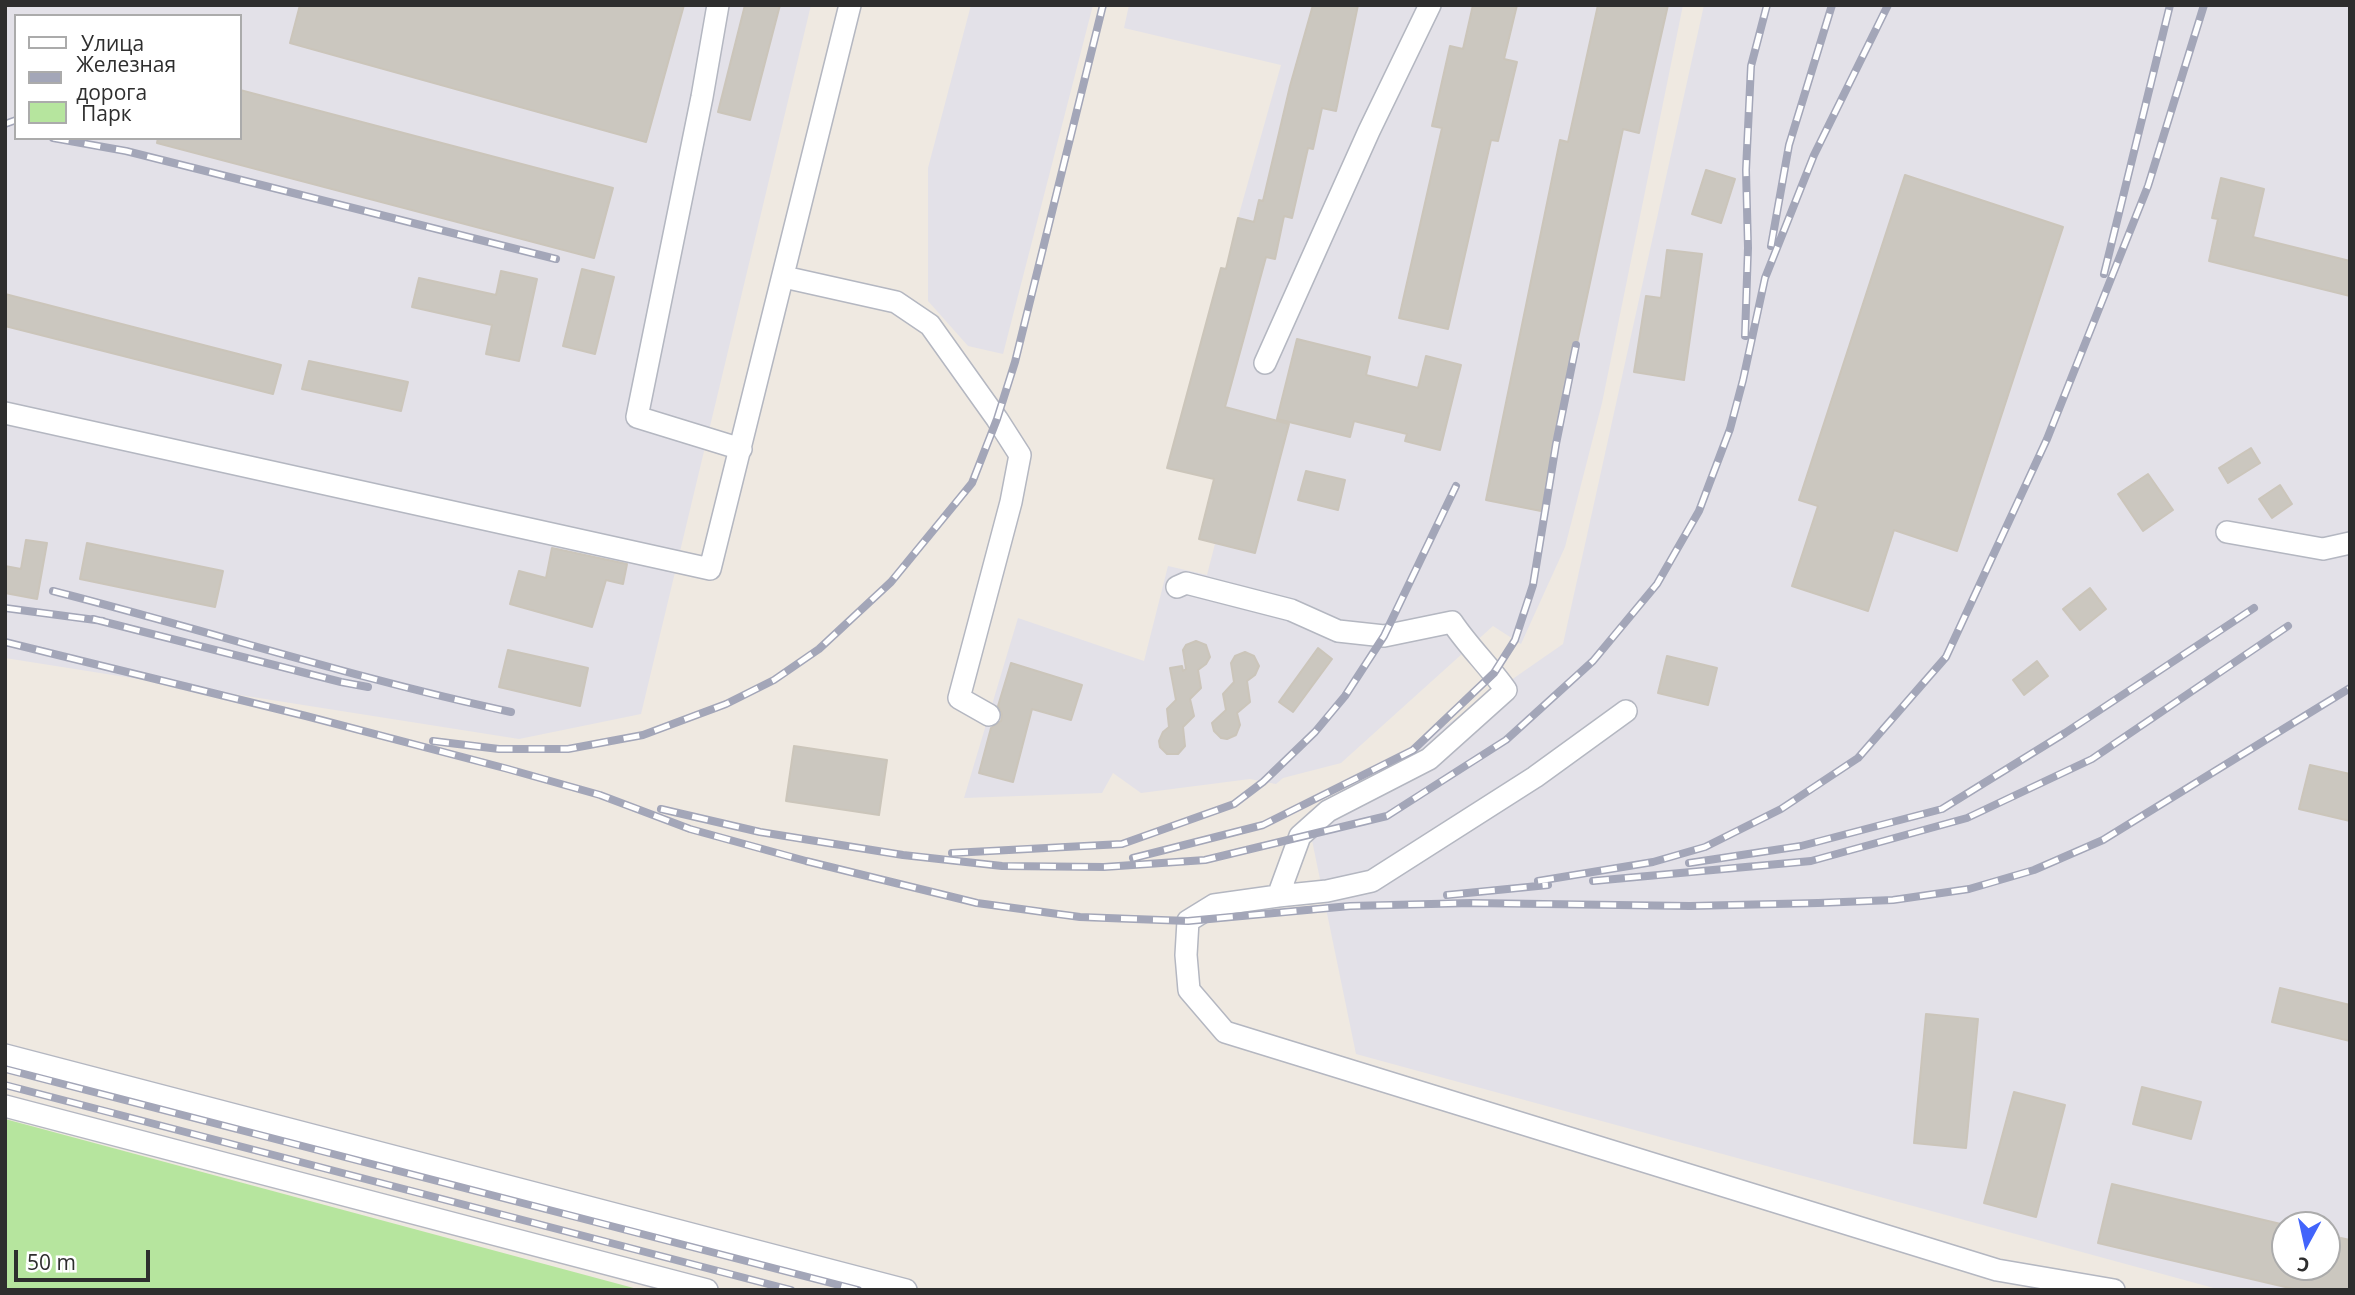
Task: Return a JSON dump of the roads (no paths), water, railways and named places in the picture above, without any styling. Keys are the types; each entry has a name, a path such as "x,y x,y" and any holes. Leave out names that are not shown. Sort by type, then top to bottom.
{"lane":[{"path":"719,5 637,417 741,449"},
{"path":"5,413 710,569 850,5"},
{"path":"1265,363 1369,131 1430,5"},
{"path":"784,277 896,302 930,325 1020,454 1011,502 959,698 989,715"},
{"path":"2227,532 2323,549 2350,543"},
{"path":"1177,587 1186,583 1291,610 1338,632 1384,636 1452,622 1506,690 1429,759 1328,811 1300,836 1278,896"},
{"path":"1626,711 1535,777 1372,881 1327,891 1214,905 1188,921 1186,955 1189,990 1224,1032 1997,1270 2114,1290"},
{"path":"5,1055 906,1290"},
{"path":"5,1106 707,1290"}],"railway":[{"path":"433,741 499,749 568,749 643,735 726,704 774,680 819,649 891,582 972,483 997,419 1015,362 1103,5"},
{"path":"1745,336 1748,248 1746,170 1751,66 1767,5"},
{"path":"1771,246 1789,145 1832,5"},
{"path":"661,809 760,832 903,855 1002,866 1104,867 1205,860 1387,816 1506,740 1593,661 1657,584 1699,511 1730,429 1765,278 1814,155 1888,5"},
{"path":"2104,274 2170,5"},
{"path":"1538,881 1653,862 1705,847 1781,809 1858,758 1946,657 2047,439 2148,186 2204,5"},
{"path":"5,124 14,121"},
{"path":"64,140 126,151 556,259"},
{"path":"1133,858 1263,825 1413,750 1494,673 1515,640 1533,585 1556,444 1576,345"},
{"path":"952,853 1122,844 1234,804 1263,782 1315,732 1345,696 1384,636 1456,486"},
{"path":"53,591 396,685 511,712"},
{"path":"5,608 103,621"},
{"path":"1689,863 1801,846 1942,809 2065,733 2254,608"},
{"path":"93,619 368,687"},
{"path":"1593,881 1811,861 1967,818 2092,759 2288,626"},
{"path":"5,642 508,769 600,795 690,829 977,903 1080,917 1188,921 1350,906 1471,903 1690,906 1818,903 1893,900 1969,889 2034,870 2103,840 2350,688"},
{"path":"1447,895 1548,885"},
{"path":"5,1069 858,1290"},
{"path":"5,1085 791,1290"}]}
